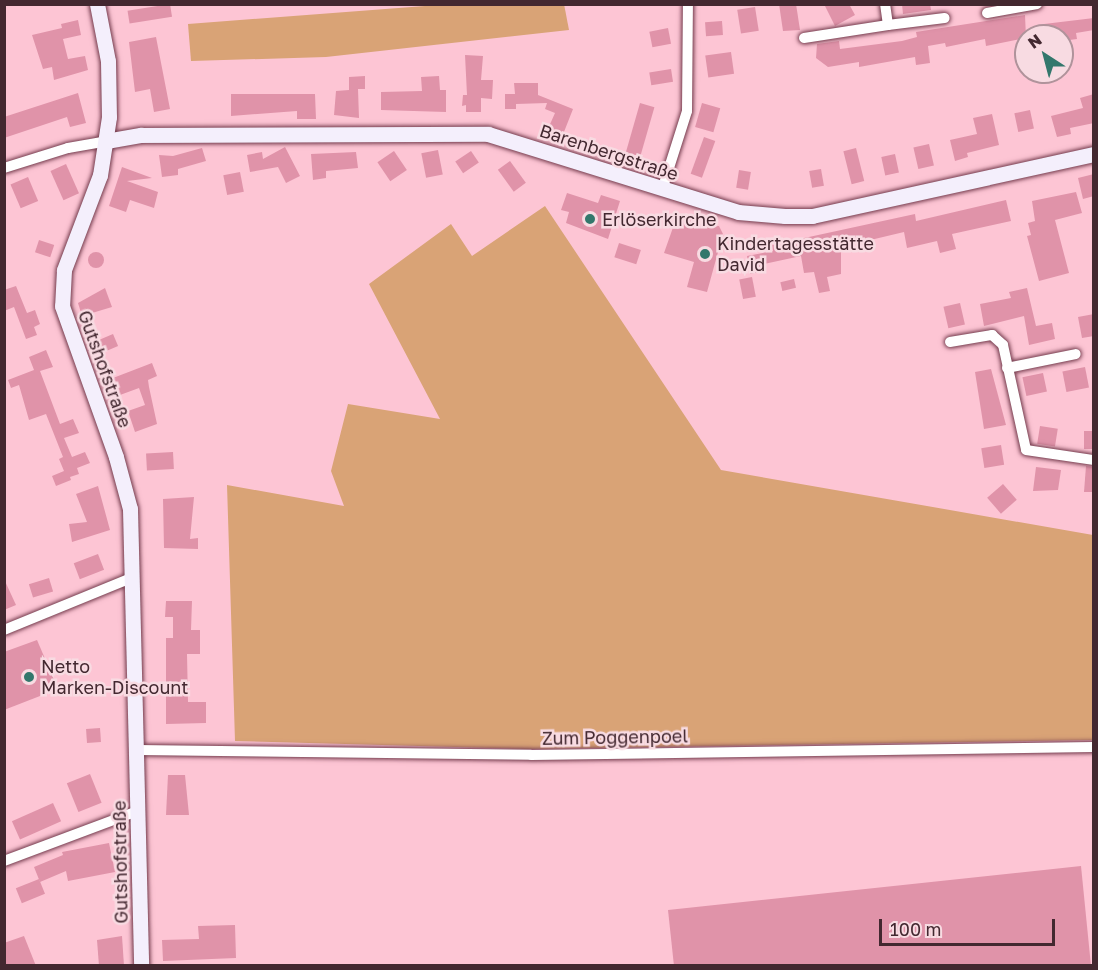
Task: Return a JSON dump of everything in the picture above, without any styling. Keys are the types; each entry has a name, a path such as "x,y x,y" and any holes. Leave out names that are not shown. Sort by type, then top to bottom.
{"street":[{"name":"Gutshofstraße","path":"98,4 108,61 106,141 100,175 64,270 62,306 125,485 134,577 141,966"},
{"path":"662,190 687,111 688,4"},
{"path":"885,4 888,25"},
{"path":"987,13 1041,5"},
{"path":"804,38 945,18"},
{"name":"Barenbergstraße","path":"106,141 164,135 488,134 738,212 812,216 1094,154"},
{"path":"4,168 68,148 106,141"},
{"path":"950,342 992,335 1003,345 1026,450 1094,460"},
{"path":"1007,368 1076,354"},
{"path":"4,630 134,577"},
{"name":"Zum Poggenpoel","path":"137,750 531,755 1094,747"},
{"path":"4,861 138,811"}],"shaded area":[{"path":"564,4 569,30 326,57 191,61 188,24 438,5"},
{"path":"545,206 721,470 1093,535 1093,740 527,749 235,741 227,485 344,506 331,471 348,404 440,419 369,284 451,224 472,256"}],"building":[{"path":"170,4 172,17 130,24 128,11"},
{"path":"779,4 796,4 800,30 783,31"},
{"path":"824,4 849,4 855,15 835,26"},
{"path":"902,4 930,4 931,10 903,14"},
{"path":"755,7 759,31 741,34 737,10"},
{"path":"1025,15 1025,24 1014,24 1014,40 986,46 985,39 946,47 945,43 928,46 930,63 916,65 915,57 859,67 859,62 828,67 816,58 817,44 839,41 840,49 902,41 917,37 916,32"},
{"path":"1094,18 1094,30 1076,33 1077,39 1074,39 1074,24 1044,24"},
{"path":"78,20 81,35 63,39 68,59 85,56 88,70 54,80 52,67 43,69 32,35 62,28 61,24"},
{"path":"722,21 723,35 706,36 705,22"},
{"path":"668,28 671,44 652,47 649,32"},
{"path":"156,37 170,109 154,112 150,89 135,92 129,42"},
{"path":"731,52 734,74 708,77 705,56"},
{"path":"465,55 483,56 481,80 493,80 492,99 481,98 481,112 466,112 466,105 462,106 463,95 467,95"},
{"path":"671,69 673,82 651,85 649,72"},
{"path":"365,76 365,89 358,89 359,118 334,115 336,91 349,90 349,77"},
{"path":"439,76 440,90 446,90 446,112 381,110 381,92 422,91 421,77"},
{"path":"514,83 538,83 538,95 573,109 562,137 547,131 555,113 545,109 547,103 516,104 516,109 505,109 505,94 515,94"},
{"path":"78,93 86,123 70,127 67,117 4,138 4,117"},
{"path":"231,94 315,94 316,119 297,119 297,111 231,116"},
{"path":"1094,94 1094,123 1070,128 1071,134 1057,137 1051,116 1083,108 1080,98"},
{"path":"640,103 654,107 640,159 625,155"},
{"path":"702,103 720,108 713,132 695,127"},
{"path":"1030,110 1034,129 1018,132 1014,113"},
{"path":"992,114 999,145 967,153 968,157 955,161 950,140 977,134 973,118"},
{"path":"704,137 715,141 702,178 691,174"},
{"path":"929,144 934,165 918,169 913,148"},
{"path":"285,147 300,176 286,183 278,167 250,172 247,155 262,152 263,159"},
{"path":"202,148 206,161 178,169 178,175 162,177 159,155 173,156"},
{"path":"856,148 864,181 852,184 843,151"},
{"path":"438,150 443,175 426,178 421,153"},
{"path":"394,151 407,170 390,181 377,162"},
{"path":"471,151 479,163 463,173 455,162"},
{"path":"356,152 358,168 326,171 326,178 313,180 311,154"},
{"path":"895,154 899,173 885,175 881,157"},
{"path":"510,161 526,183 514,192 498,170"},
{"path":"66,164 79,193 63,200 50,171"},
{"path":"122,167 152,178 127,181 158,192 154,208 130,200 126,212 109,206"},
{"path":"821,169 824,186 812,188 809,171"},
{"path":"739,170 751,172 748,190 736,188"},
{"path":"240,172 244,192 227,195 223,175"},
{"path":"1094,174 1094,196 1083,199 1078,178"},
{"path":"28,177 38,201 21,208 11,184"},
{"path":"1076,192 1082,213 1055,220 1069,273 1039,281 1027,236 1031,235 1028,223 1035,221 1032,201"},
{"name":"Erlöserkirche","path":"567,193 598,203 601,195 620,201 608,239 566,223 569,212 561,210"},
{"path":"1006,200 1011,221 952,234 956,249 940,253 937,241 907,248 904,232 841,247 841,274 827,277 830,291 819,293 814,272 804,273 801,256 764,264 765,271 750,274 747,256 773,251 772,245 915,214 916,221"},
{"name":"Kindertagesstätte David","path":"683,216 707,227 719,226 723,234 707,292 687,287 694,262 664,253 676,219"},
{"path":"39,240 54,245 50,257 35,252"},
{"path":"619,243 641,250 636,264 614,257"},
{"path":"96,252 104,260 96,268 88,260"},
{"path":"752,277 756,297 743,299 739,279"},
{"path":"794,279 796,288 782,291 780,282"},
{"path":"16,286 27,313 35,310 40,324 34,327 37,335 26,339 14,307 4,311 4,290"},
{"path":"105,288 112,307 82,316 78,303"},
{"path":"1027,288 1036,326 1052,323 1055,339 1029,345 1024,316 984,326 980,304 1011,298 1009,292"},
{"path":"960,303 965,324 948,328 943,307"},
{"path":"1094,314 1094,336 1082,338 1078,317"},
{"path":"113,334 118,346 99,354 94,342"},
{"path":"46,350 53,367 40,371 60,424 73,419 79,433 64,438 72,457 85,452 90,463 77,468 79,474 70,477 71,480 56,486 52,476 64,471 59,459 63,457 46,414 29,420 19,385 11,388 8,380 34,370 29,357"},
{"path":"152,363 157,376 148,380 157,424 135,432 128,411 145,405 139,388 120,395 113,378"},
{"path":"1085,367 1089,388 1066,392 1062,371"},
{"path":"991,369 1006,425 984,429 975,372"},
{"path":"1043,373 1047,392 1026,396 1022,377"},
{"path":"1040,426 1058,429 1055,447 1037,444"},
{"path":"1084,431 1094,431 1094,449 1084,449"},
{"path":"1001,445 1004,465 984,468 981,448"},
{"path":"173,452 174,469 147,470 146,453"},
{"path":"1086,466 1094,467 1094,492 1084,492"},
{"path":"1036,467 1061,470 1058,490 1033,491"},
{"path":"1003,484 1017,500 1001,514 987,498"},
{"path":"98,486 110,530 72,542 69,524 87,522 76,494"},
{"path":"194,497 190,539 198,538 198,549 164,548 163,499"},
{"path":"98,554 104,570 80,579 74,563"},
{"path":"49,578 53,591 33,598 29,584"},
{"path":"4,579 16,605 4,610"},
{"path":"166,601 192,601 191,630 200,630 200,654 187,654 188,702 206,702 206,723 166,724 166,638 173,638 173,617 165,617"},
{"name":"Netto Marken-Discount","path":"37,640 58,689 4,710 4,652"},
{"path":"100,728 101,742 87,743 86,729"},
{"path":"90,774 102,803 78,812 67,783"},
{"path":"168,775 185,775 189,815 166,815"},
{"path":"53,803 61,821 20,840 12,821"},
{"path":"109,843 115,872 68,881 66,871 40,882 34,867 63,855 62,852"},
{"path":"1081,866 1091,966 674,966 668,910"},
{"path":"39,879 45,894 22,903 16,888"},
{"path":"235,925 236,958 163,961 162,940 199,939 198,926"},
{"path":"24,936 36,966 4,966 4,943"},
{"path":"122,936 124,966 99,966 97,940"}],"place":[{"name":"Erlöserkirche","path":"590,219"},
{"name":"Kindertagesstätte David","path":"705,254"},
{"name":"Netto Marken-Discount","path":"29,677"}]}
